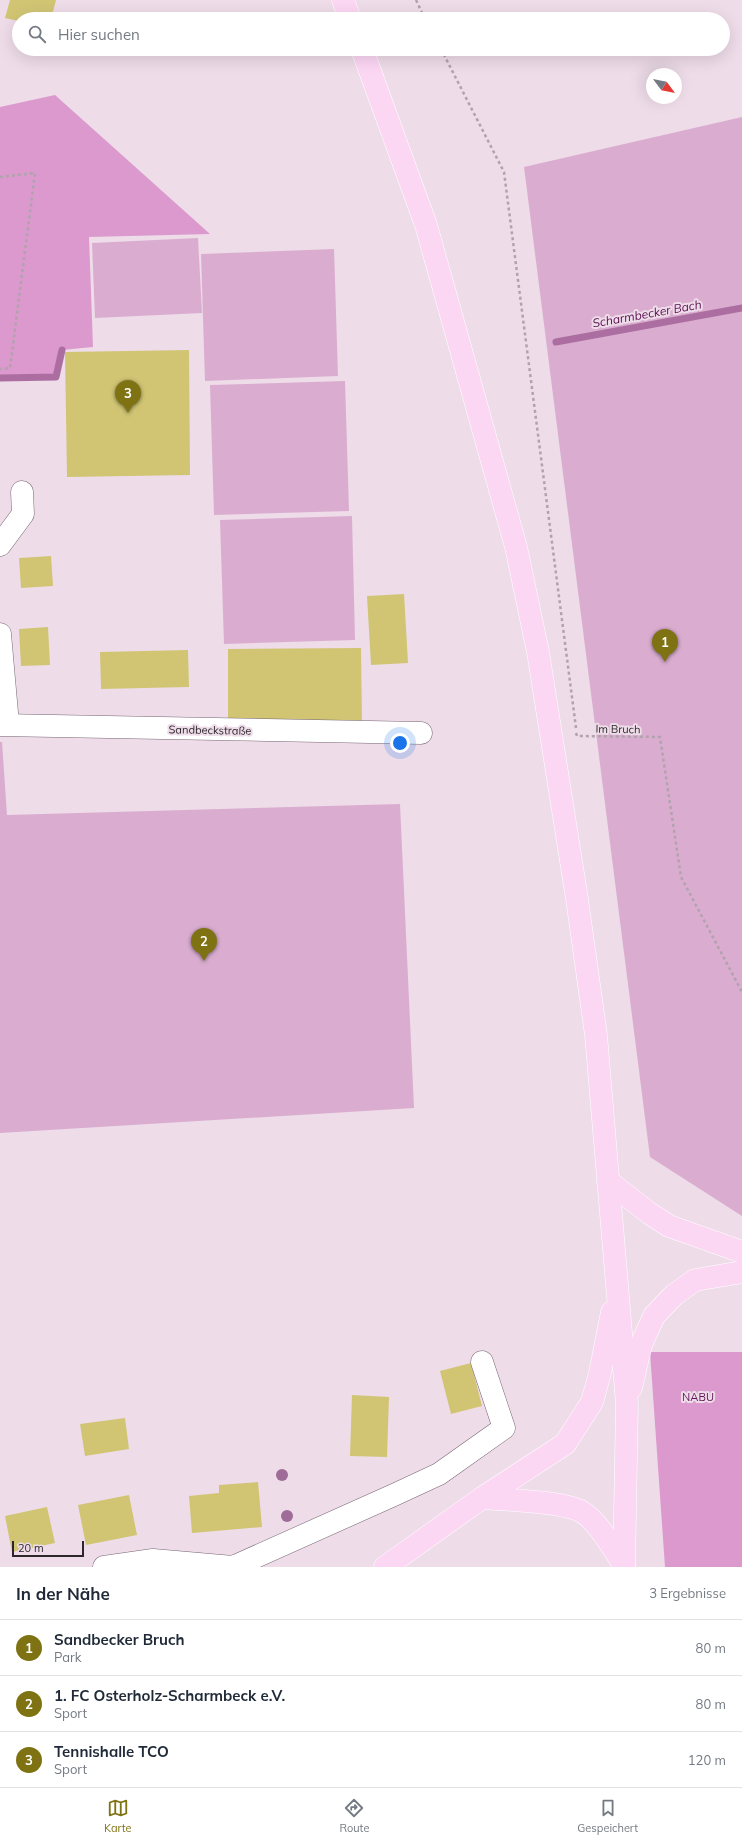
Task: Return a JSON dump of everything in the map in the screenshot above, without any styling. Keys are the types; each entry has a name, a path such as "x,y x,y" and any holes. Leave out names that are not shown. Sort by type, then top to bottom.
{"main road":[{"path":"343,0 347,12"},
{"path":"365,56 426,225 516,548 538,652 577,899 596,1035 627,1404 624,1566"},
{"path":"608,1181 649,1213 669,1226 742,1252"},
{"path":"627,1404 641,1345 654,1316 674,1295 695,1280 742,1272"},
{"path":"385,1567 482,1498 541,1462 564,1444 580,1423 592,1402 600,1373 617,1286"},
{"path":"482,1498 565,1506 582,1512 595,1523 624,1566"}],"street":[{"path":"0,545 23,514 22,492"},
{"path":"0,634 4,725"},
{"name":"Sandbeckstraße","path":"4,725 421,733"},
{"path":"104,1567 153,1560 233,1566 439,1474 504,1428 482,1362"}],"path":[{"path":"416,0 422,12"},
{"name":"Im Bruch","path":"445,56 504,172 577,736 660,737 681,877 742,992"},
{"path":"0,177 35,173 10,368 0,369"}],"shaded area":[{"path":"742,117 742,1216 650,1157 524,167"},
{"path":"198,238 202,313 95,318 92,243"},
{"path":"334,249 338,376 205,381 201,254"},
{"path":"345,381 349,511 214,515 210,385"},
{"path":"352,516 355,640 224,644 220,520"},
{"path":"0,742 2,742 7,815 400,804 414,1108 0,1133"}],"green space":[{"path":"55,95 210,234 89,237 93,347 62,350 56,377 0,378 0,107"},
{"name":"NABU","path":"650,1352 742,1352 742,1567 665,1567"}],"building":[{"path":"10,0 56,0 53,12 12,12 12,20 5,18"},
{"path":"189,350 190,475 67,477 65,352"},
{"path":"51,556 53,586 21,588 19,558"},
{"path":"404,594 408,663 371,665 367,596"},
{"path":"48,627 50,665 21,666 19,629"},
{"path":"361,648 362,725 228,726 228,649"},
{"path":"188,650 189,687 101,689 100,652"},
{"path":"471,1363 482,1406 451,1414 440,1371"},
{"path":"352,1395 389,1397 387,1457 350,1456"},
{"path":"125,1418 129,1449 85,1456 80,1424"},
{"path":"258,1482 262,1527 192,1533 189,1496 219,1493 219,1485"},
{"path":"129,1495 137,1535 86,1545 78,1505"},
{"path":"47,1507 55,1543 12,1552 5,1516"}],"waterway":[{"name":"Scharmbecker Bach","path":"556,342 742,308"},
{"name":"Scharmbecker Bach","path":"0,378 56,377 62,350"}],"place":[{"name":"Tennishalle TCO","path":"128,413"},
{"name":"Sandbecker Bruch","path":"665,662"},
{"name":"1. FC Osterholz-Scharmbeck e.V.","path":"204,961"}]}
